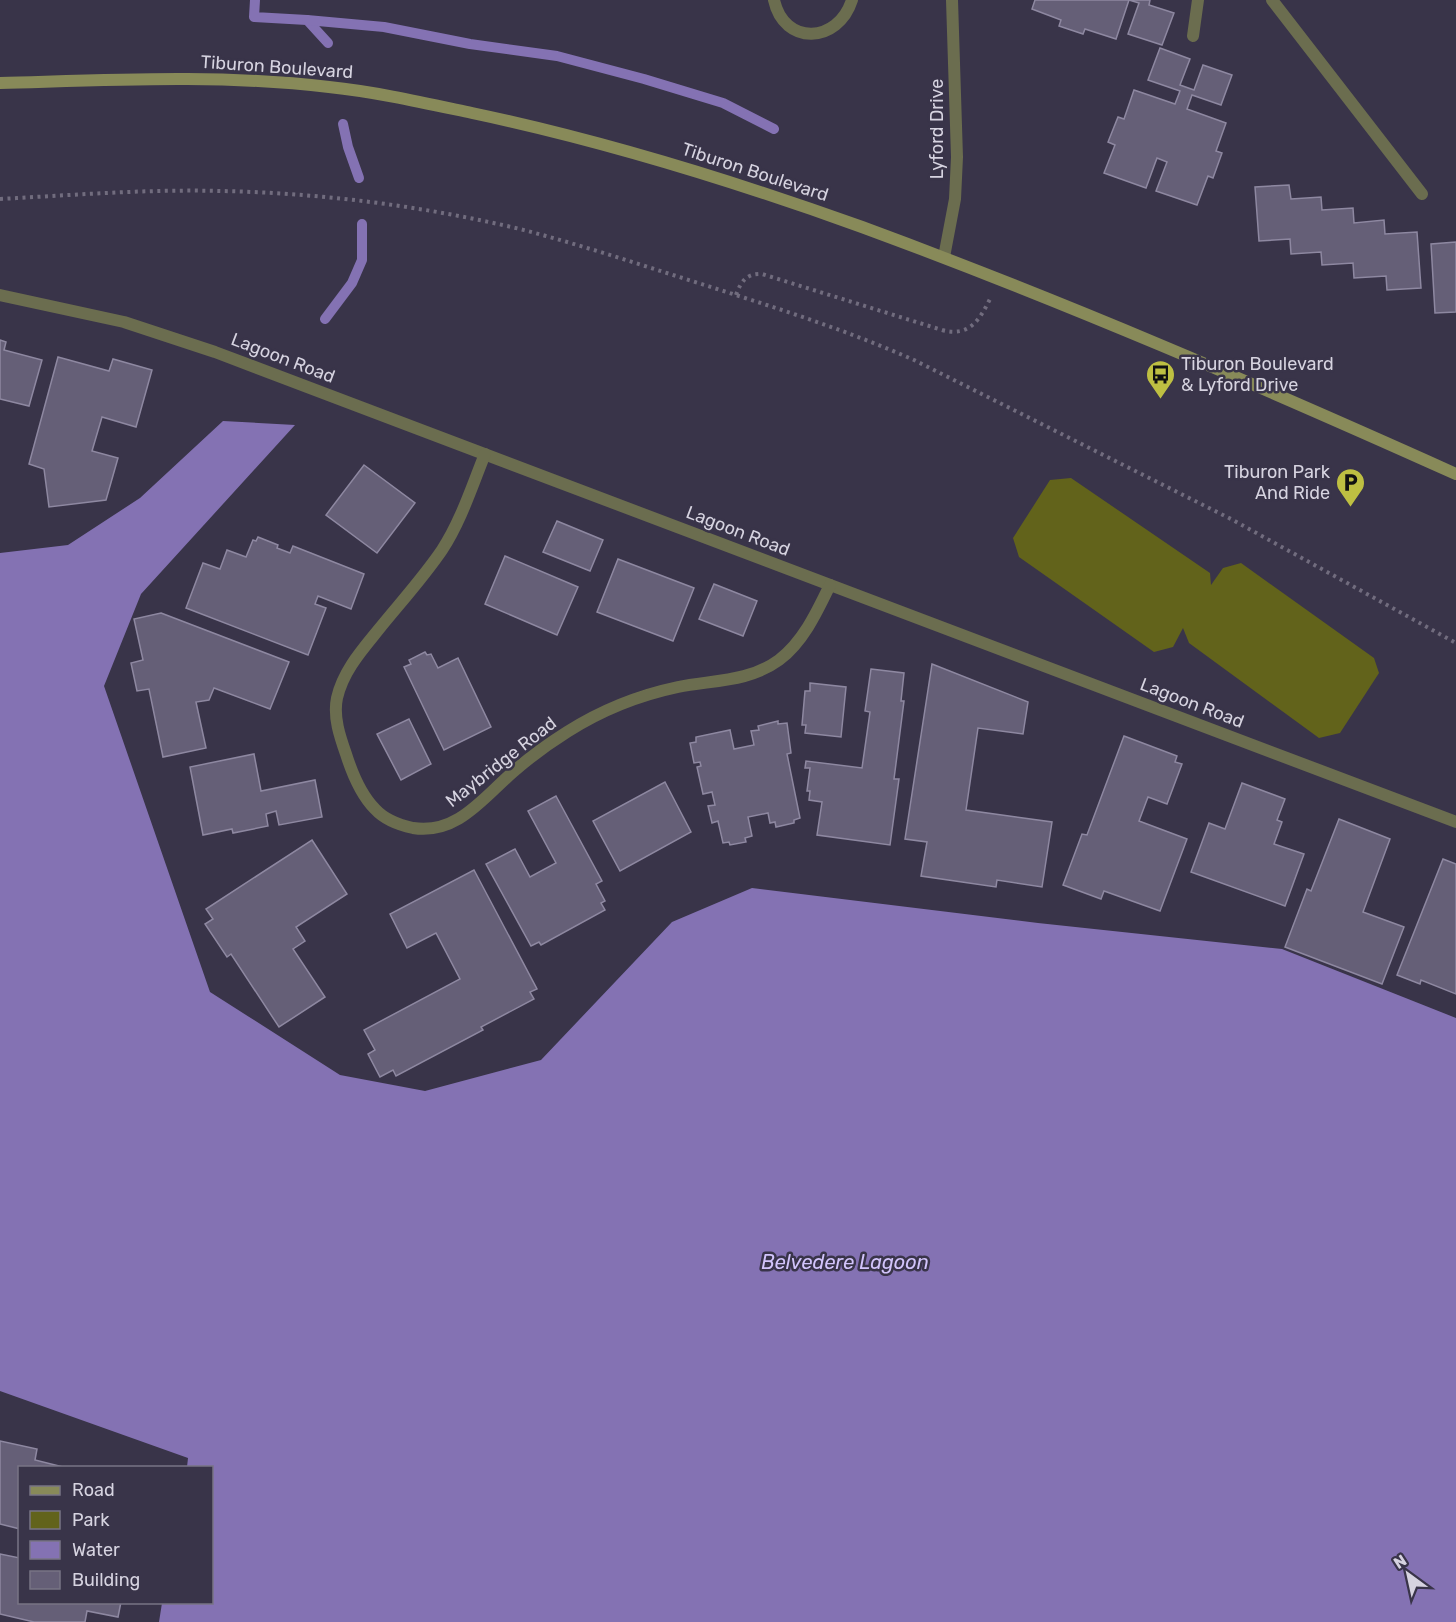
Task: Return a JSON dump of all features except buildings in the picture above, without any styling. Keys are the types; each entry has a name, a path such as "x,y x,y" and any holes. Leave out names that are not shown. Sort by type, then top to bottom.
{"main road":[{"name":"Tiburon Boulevard","path":"0,83 147,78 296,83 371,93 518,123 660,160 748,187 1001,279 1124,328 1456,474"}],"street":[{"path":"774,0 779,15 789,25 801,32 816,34 832,30 844,18 852,0"},
{"name":"Lyford Drive","path":"944,257 955,199 957,157 952,0"},
{"path":"1193,36 1198,0"},
{"path":"1272,0 1422,194"},
{"name":"Lagoon Road","path":"0,295 78,311 169,336 1456,822"},
{"name":"Maybridge Road","path":"485,454 465,505 443,548 359,653 342,682 337,700 336,719 340,738 357,782 375,810 387,819 403,826 435,829 460,819 524,762 592,717 676,687 736,678 766,668 781,659 794,646 807,628 830,585"}],"path":[{"path":"0,199 147,191 222,191 381,204 447,214 521,230 736,295 844,331 914,360 1231,519 1456,643"},
{"path":"736,295 747,276 762,274 942,330 956,332 969,328 980,319 1001,279"}],"green space":[{"path":"1071,478 1210,573 1211,585 1223,568 1241,563 1374,658 1379,673 1340,733 1319,738 1189,643 1183,628 1173,647 1154,652 1019,557 1013,538 1050,480"}],"water":[{"name":"Belvedere Lagoon","path":"223,421 295,425 141,594 104,686 210,992 340,1075 425,1091 541,1060 672,922 752,888 1038,923 1282,949 1456,1018 1456,1622 159,1622 162,1604 213,1604 213,1466 187,1466 188,1458 0,1391 0,553 68,545 140,498"}],"waterway":[{"path":"255,0 254,17 307,20 328,43"},
{"path":"307,20 384,27 470,44 557,56 723,103 774,129"},
{"path":"343,124 359,178"},
{"path":"325,319 352,283 362,260 362,224"}],"place":[{"name":"Tiburon Boulevard & Lyford Drive","path":"1160,400"},
{"name":"Tiburon Park And Ride","path":"1351,508"}]}
